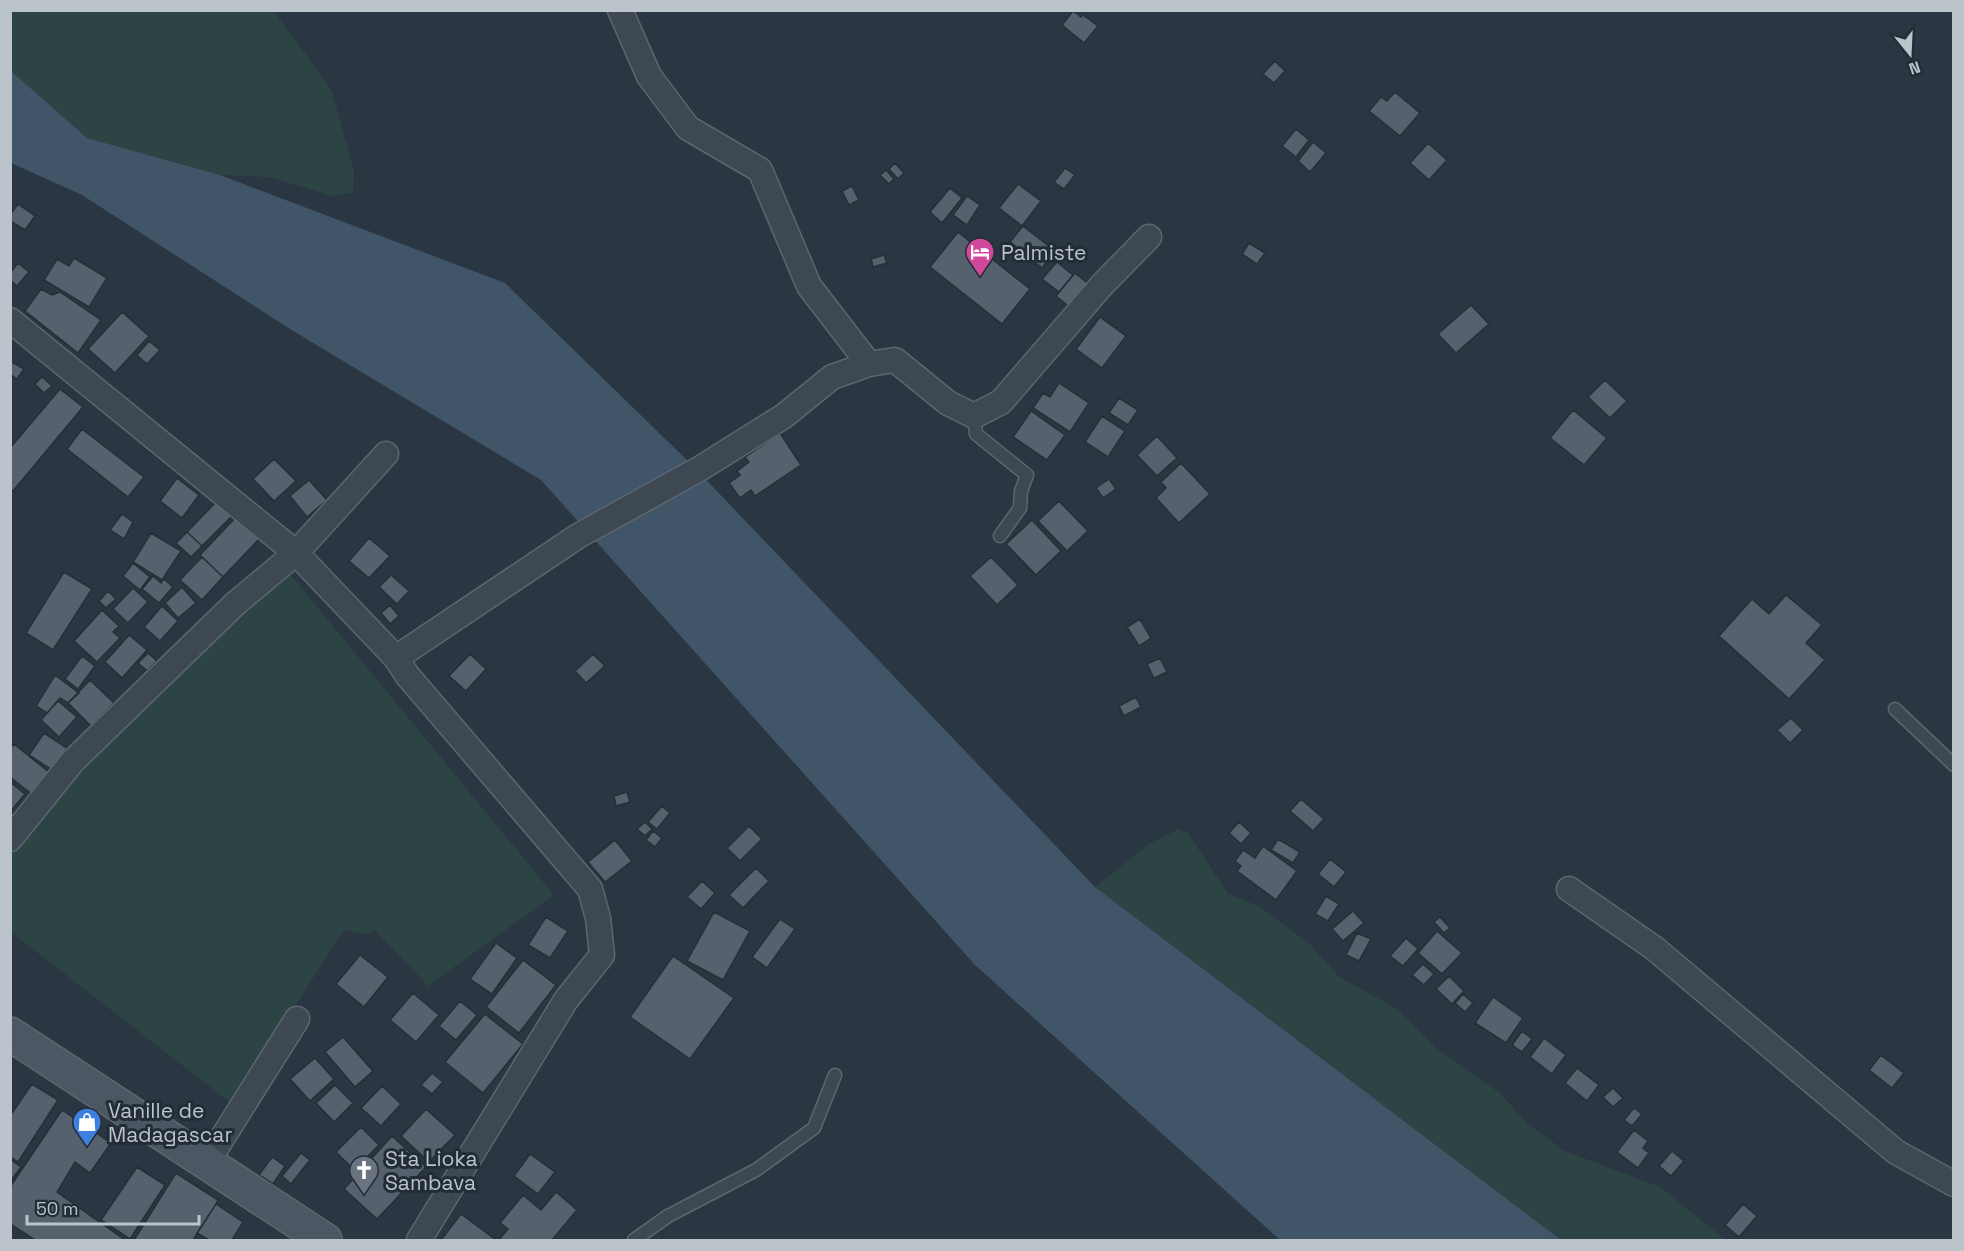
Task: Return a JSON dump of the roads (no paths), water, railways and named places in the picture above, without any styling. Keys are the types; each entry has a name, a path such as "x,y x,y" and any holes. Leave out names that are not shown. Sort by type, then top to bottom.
{"main road":[{"path":"10,1034 325,1240"}],"street":[{"path":"620,10 650,76 688,128 760,170 809,286 869,364"},
{"path":"396,658 578,536 701,468 784,416 832,377 869,364 894,360 948,403 974,416 1001,402 1102,285 1149,237"},
{"path":"10,320 296,553 396,658 407,675 590,889 598,918 602,955 566,1000 419,1240"},
{"path":"10,839 73,761 227,611 296,553 386,453"},
{"path":"1569,889 1654,948 1896,1152 1953,1184"},
{"path":"206,1164 297,1019"}],"lane":[{"path":"974,416 976,434 1027,475 1021,491 1020,508 999,536"},
{"path":"1895,710 1953,765"},
{"path":"634,1240 668,1216 756,1170 814,1128 835,1075"}],"water":[{"path":"11,71 87,138 220,175 505,283 691,464 1095,887 1561,1240 1280,1240 975,965 541,480 290,329 82,195 11,163"}],"place":[{"name":"Palmiste","path":"980,278"},
{"name":"Vanille de Madagascar","path":"87,1148"},
{"name":"Sta Lioka Sambava","path":"364,1196"}]}
